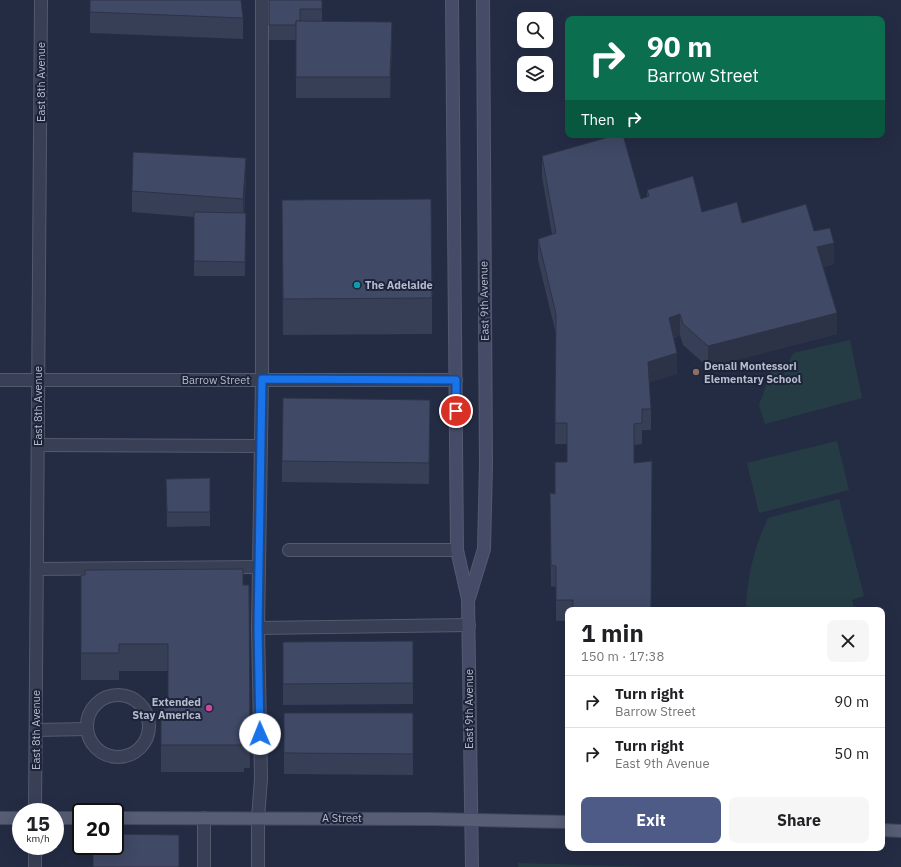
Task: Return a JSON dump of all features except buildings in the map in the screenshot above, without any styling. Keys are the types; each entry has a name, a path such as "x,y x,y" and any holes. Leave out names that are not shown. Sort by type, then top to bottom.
{"main road":[{"path":"0,818 12,818"},
{"name":"A Street","path":"124,818 471,819 565,822"},
{"path":"885,830 901,831"}],"street":[{"name":"East 8th Avenue","path":"35,803 41,0"},
{"path":"258,867 258,818 261,779 258,628 262,379 262,0"},
{"name":"East 9th Avenue","path":"452,0 457,550 468,599 472,867"},
{"name":"East 9th Avenue","path":"468,599 484,549 486,466 483,0"},
{"name":"Barrow Street","path":"0,380 456,380"},
{"path":"38,446 261,446"},
{"path":"289,550 457,550"},
{"path":"37,569 259,567"},
{"path":"258,628 469,625"},
{"path":"112,696 130,698 138,703 144,710 148,719 146,739 140,747 132,753 122,757 113,757 103,753 95,747 89,739 87,729 91,711 103,699 112,696"},
{"path":"36,730 87,729"},
{"path":"204,818 204,867"},
{"path":"35,855 35,867"}],"shaded area":[{"path":"850,340 862,398 765,424 759,405 772,369 784,374 793,353"},
{"path":"837,441 849,490 759,513 747,463"},
{"path":"839,499 864,596 852,600 854,607 746,606 752,561 768,518"},
{"path":"518,863 650,867 518,867"}],"place":[{"name":"The Adelaide","path":"357,285"},
{"name":"Denali Montessori Elementary School","path":"696,372"},
{"name":"Extended Stay America","path":"209,708"}],"route":[{"path":"260,734 258,628 262,379 456,380 456,411"}]}
